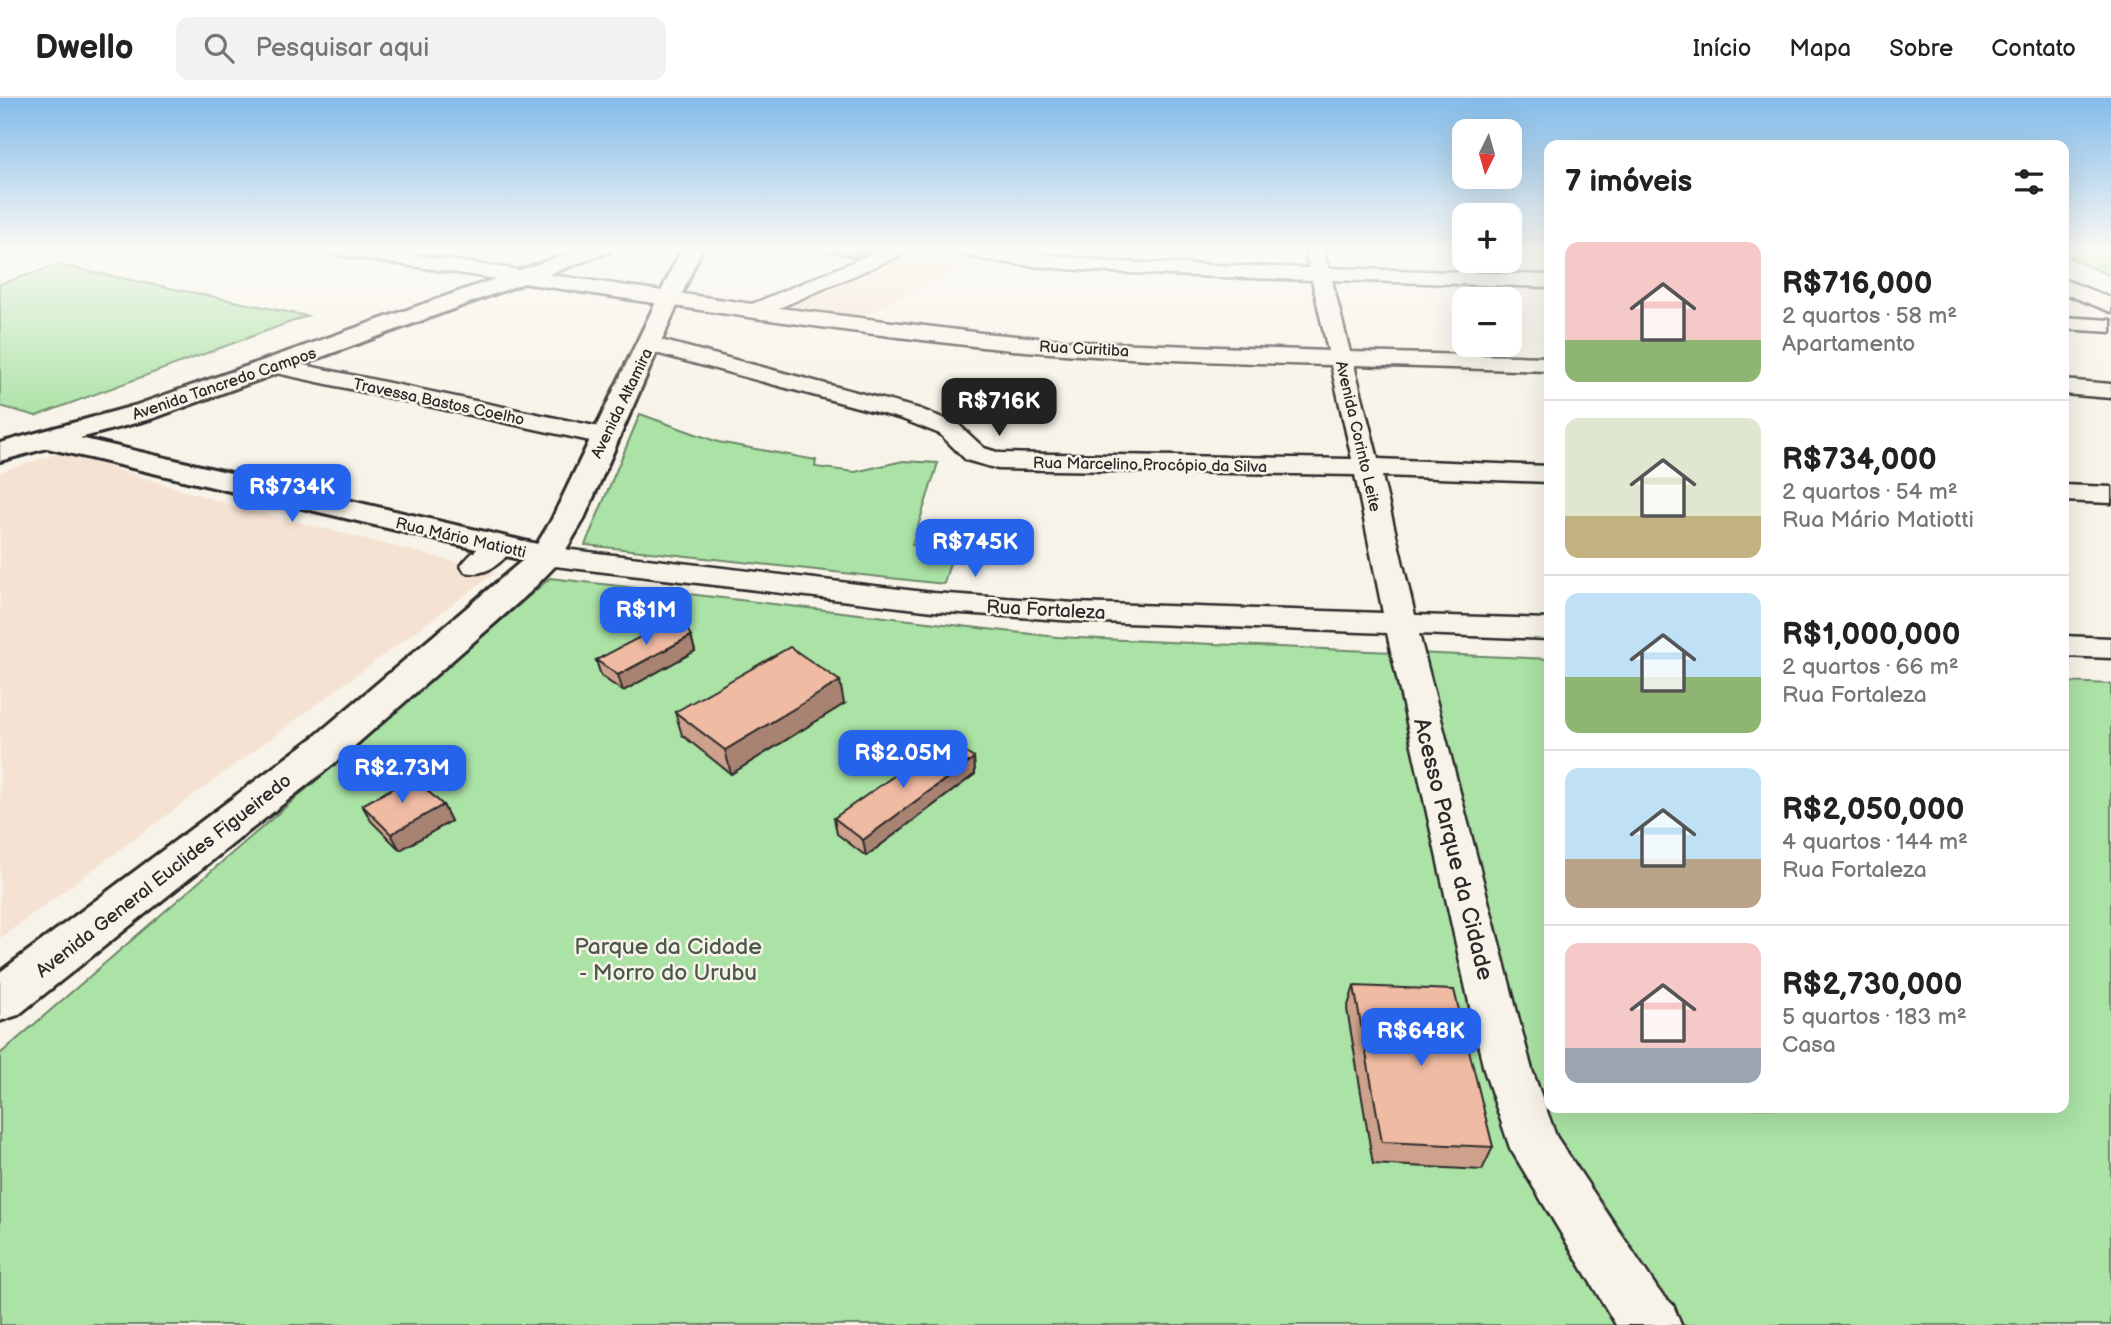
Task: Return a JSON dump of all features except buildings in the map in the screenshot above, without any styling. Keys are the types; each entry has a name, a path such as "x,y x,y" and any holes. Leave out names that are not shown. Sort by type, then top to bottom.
{"main road":[{"name":"Avenida Tancredo Campos","path":"0,452 144,412 442,305"},
{"name":"Avenida Altamira","path":"546,556 567,521 665,305"},
{"name":"Rua Mário Matiotti","path":"0,427 546,556"},
{"name":"Avenida General Euclides Figueiredo","path":"0,1000 328,747 517,586 546,556"}],"street":[{"name":"Rua Curitiba","path":"716,305 919,333 1063,347 1544,364"},
{"path":"754,311 767,305"},
{"name":"Avenida Corinto Leite","path":"1329,305 1401,626"},
{"path":"2069,323 2111,326"},
{"name":"Rua Marcelino Procópio da Silva","path":"649,344 911,414 949,429 975,454 998,461 1367,467 1544,474"},
{"name":"Travessa Bastos Coelho","path":"275,366 604,436"},
{"path":"2069,388 2111,391"},
{"path":"2069,493 2111,495"},
{"path":"476,566 499,547"},
{"name":"Rua Fortaleza","path":"546,556 933,602 1075,612 1401,626 1544,629"},
{"name":"Acesso Parque da Cidade","path":"1401,626 1508,1070 1535,1147 1639,1311 1653,1325"},
{"path":"2069,646 2111,648"}],"shaded area":[{"path":"781,305 884,305 854,320 774,308"},
{"path":"62,452 234,506 496,572 0,938 0,472"}],"green space":[{"path":"0,305 255,305 307,316 36,416 0,406"},
{"path":"640,414 718,442 816,460 815,467 855,472 903,461 938,463 912,545 954,548 944,584 585,545"},
{"name":"Parque da Cidade - Morro do Urubu","path":"550,578 1057,637 1544,659 1544,1113 2069,1113 2069,682 2111,684 2111,1325 0,1325 0,1054"}]}
